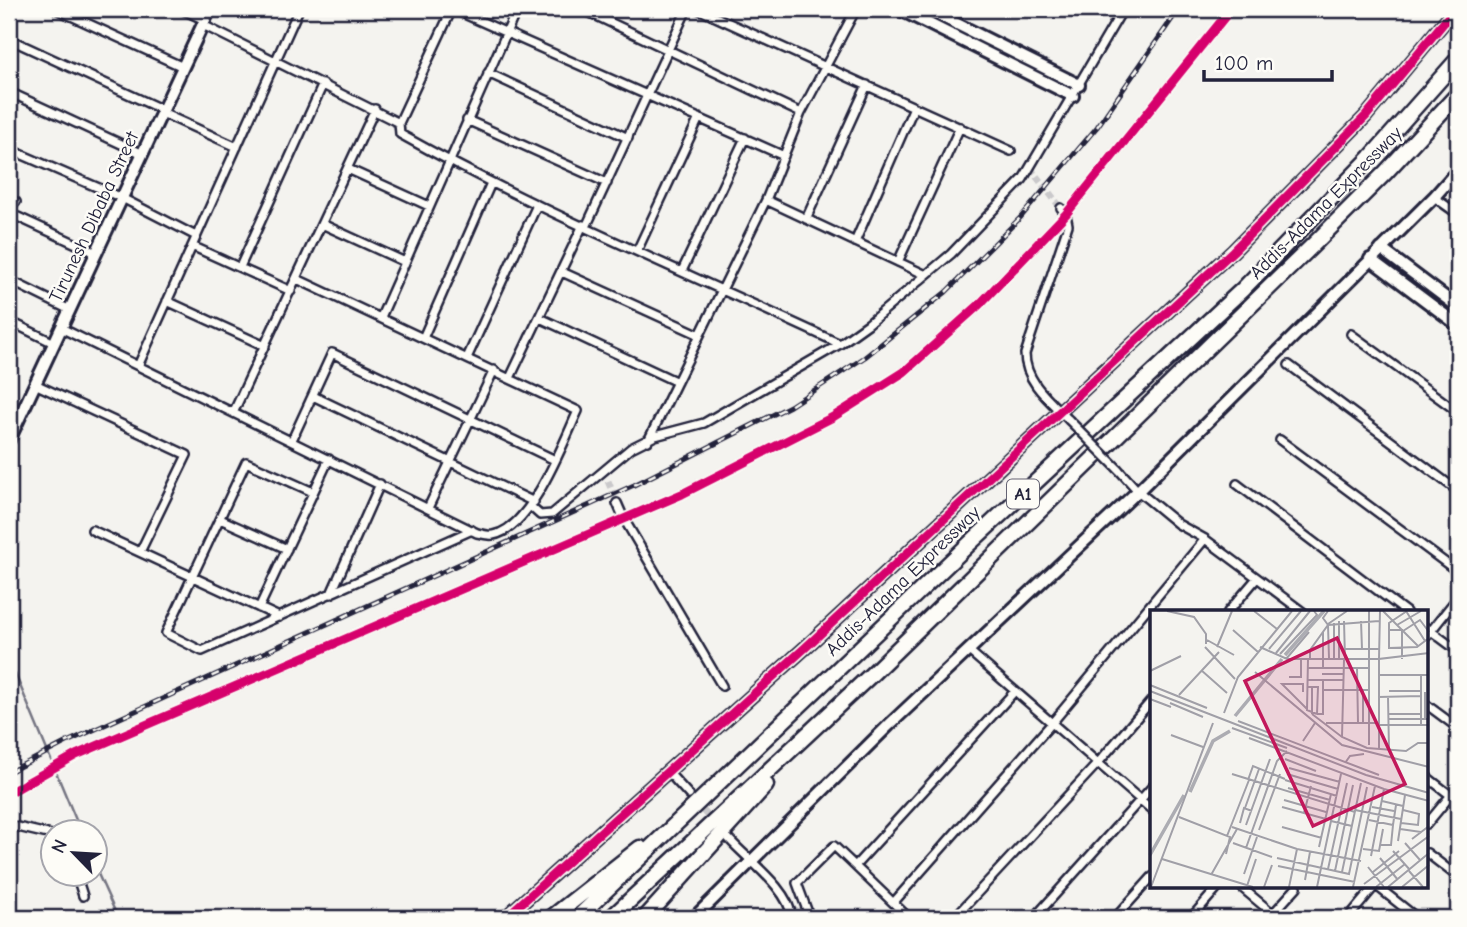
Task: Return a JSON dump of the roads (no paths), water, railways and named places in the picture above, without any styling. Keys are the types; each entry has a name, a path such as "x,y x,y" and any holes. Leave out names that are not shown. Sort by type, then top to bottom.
{"highway":[{"name":"Addis-Adama Expressway","path":"578,918 968,545 1242,290 1371,157 1458,59"},
{"name":"Addis-Adama Expressway","path":"611,918 827,717 1313,245 1458,94"},
{"path":"645,918 827,717"},
{"path":"551,918 712,790"}],"street":[{"path":"56,9 183,67"},
{"path":"181,9 399,123"},
{"name":"Tirunesh Dibaba Street","path":"9,440 210,9"},
{"path":"138,366 299,9"},
{"path":"784,156 452,9 399,123 400,134 449,162 840,344"},
{"path":"381,317 517,9"},
{"path":"582,9 801,113"},
{"path":"510,378 607,183 687,9"},
{"path":"698,9 1011,151"},
{"path":"647,442 766,200 801,113 856,9"},
{"path":"899,9 1073,96"},
{"path":"927,9 1079,85"},
{"path":"313,396 532,504 540,515 552,514 631,448 655,436 704,423 840,344 869,324 951,254 1023,179 1123,9"},
{"path":"9,793 76,755 682,494 833,417 904,372 979,305 1063,211 1231,9"},
{"path":"505,918 668,773 1233,251 1366,116 1455,9"},
{"path":"9,38 237,146"},
{"path":"488,73 628,138"},
{"path":"240,267 323,84"},
{"path":"806,219 867,85"},
{"path":"9,92 143,154"},
{"path":"855,242 914,107"},
{"path":"234,411 376,109"},
{"path":"637,251 699,118"},
{"path":"467,120 607,183"},
{"path":"898,262 960,127"},
{"path":"682,271 745,138"},
{"path":"9,149 122,198 196,236"},
{"path":"348,169 429,206"},
{"path":"694,918 968,650 1138,491 1458,170"},
{"path":"423,338 491,183"},
{"path":"1434,197 1458,214"},
{"path":"766,200 926,275"},
{"path":"467,358 537,205"},
{"path":"1063,211 1068,225 1025,354 1025,368 1032,381 1138,491 1178,524 1205,539 1300,610"},
{"path":"18,217 96,253"},
{"path":"322,224 405,262"},
{"path":"192,246 291,291"},
{"path":"1381,248 1458,307"},
{"path":"1370,259 1458,325"},
{"path":"562,272 700,335"},
{"path":"61,328 472,530 492,536 520,519 532,504 578,411 297,279"},
{"path":"9,280 70,310"},
{"path":"167,301 265,346"},
{"path":"540,318 677,383"},
{"path":"9,321 54,343"},
{"path":"1350,334 1458,412"},
{"path":"292,440 332,353 473,418 555,460"},
{"path":"1289,365 1458,491"},
{"path":"428,508 494,370"},
{"path":"35,384 187,456 140,552"},
{"path":"1280,440 1458,572"},
{"path":"259,608 329,459"},
{"path":"313,492 246,462 166,633 202,651 472,530"},
{"path":"603,472 608,481"},
{"path":"331,594 380,484"},
{"path":"1237,484 1403,610"},
{"path":"617,503 722,686"},
{"path":"220,519 287,549"},
{"path":"92,530 279,617"},
{"path":"894,902 1052,723 1205,539"},
{"path":"1230,610 1257,578"},
{"path":"1458,597 1428,632 1458,651"},
{"path":"968,650 1150,808"},
{"path":"855,866 1016,691"},
{"path":"954,918 1098,763 1150,702"},
{"path":"1428,706 1458,729"},
{"path":"668,773 689,795"},
{"path":"1428,778 1458,801"},
{"path":"1034,918 1150,789"},
{"path":"1428,823 1451,795"},
{"path":"9,825 38,832"},
{"path":"729,839 772,882 790,905 792,918"},
{"path":"807,918 807,910 797,883 834,846 909,918"},
{"path":"1428,854 1458,877"},
{"path":"1115,918 1150,879"},
{"path":"81,888 83,895"},
{"path":"1191,918 1217,888"},
{"path":"1242,888 1273,917 1296,888"},
{"path":"1348,918 1375,888"},
{"path":"1377,888 1417,918"}],"waterway":[{"path":"9,659 75,818"},
{"path":"104,888 118,918"}],"tunnel":[{"path":"1030,168 1061,208"},
{"path":"608,481 617,503"},
{"path":"689,795 714,823"}],"railway":[{"path":"9,772 67,742 634,485 790,406 865,357 946,292 1021,217 1097,127 1179,9"}]}
